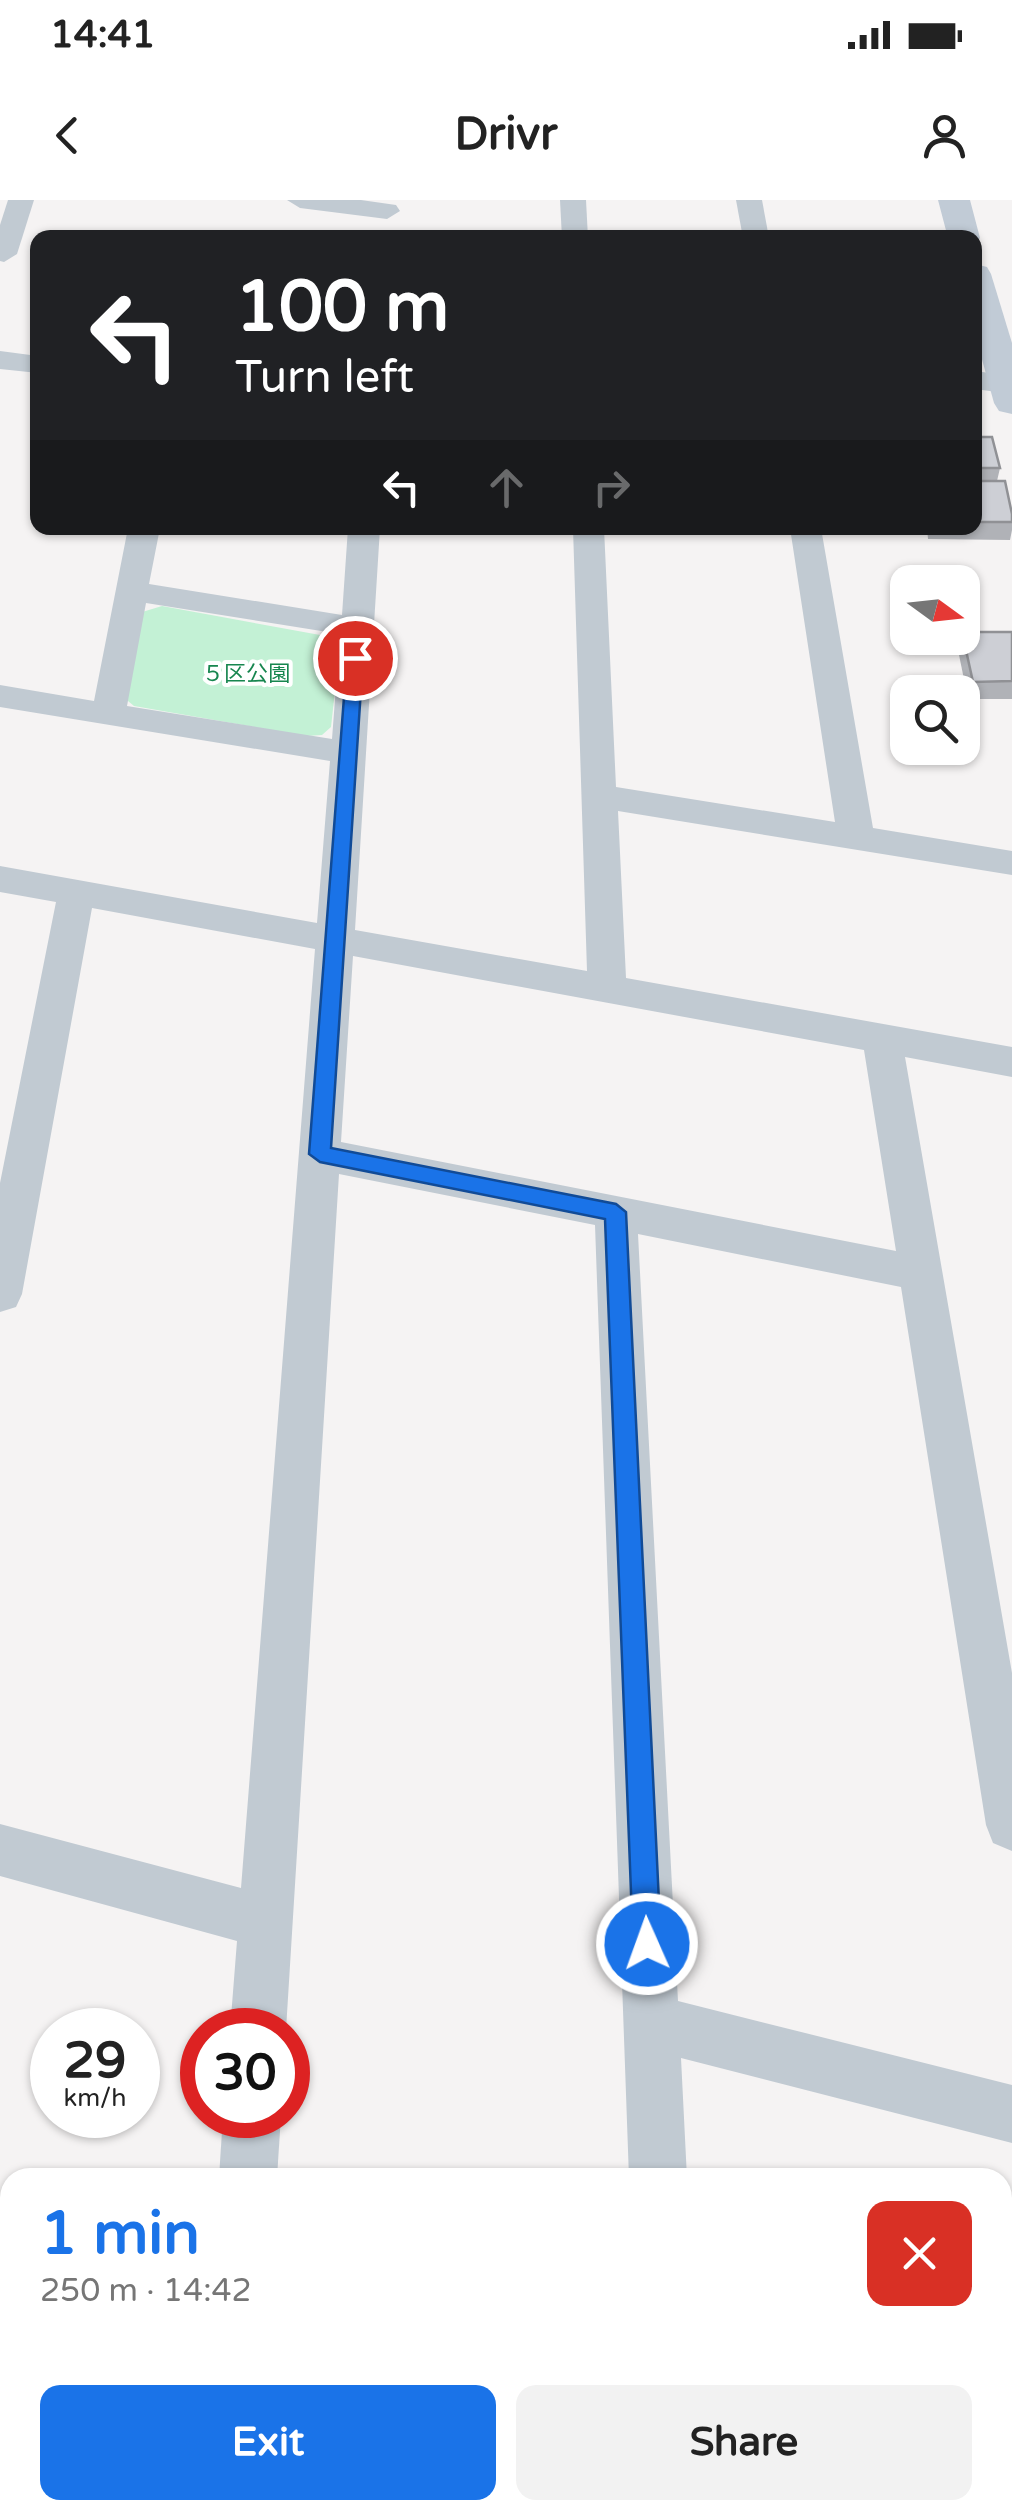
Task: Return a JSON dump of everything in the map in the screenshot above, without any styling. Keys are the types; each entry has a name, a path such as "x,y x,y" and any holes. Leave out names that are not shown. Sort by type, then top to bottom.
{"street":[{"path":"21,200 2,254 30,257"},
{"path":"300,200 386,216"},
{"path":"573,200 575,230"},
{"path":"750,200 755,230"},
{"path":"954,200 962,230"},
{"path":"982,305 1001,388"},
{"path":"0,360 30,364"},
{"path":"109,713 143,535"},
{"path":"260,2008 364,535"},
{"path":"588,535 606,989"},
{"path":"807,535 856,838"},
{"path":"133,591 357,627"},
{"path":"0,696 348,754"},
{"path":"599,796 1012,864"},
{"path":"0,879 1012,1062"},
{"path":"0,1294 19,1093 76,893"},
{"path":"882,1038 1012,1825"},
{"path":"320,1154 920,1274"},
{"path":"616,1212 658,2168"},
{"path":"0,1850 266,1922"},
{"path":"651,2022 1012,2114"},
{"path":"249,2168 251,2138"}],"green space":[{"name":"５区公園","path":"162,606 331,637 340,645 331,727 322,735 306,736 134,706 122,696 139,613"}],"building":[{"path":"982,437 992,437 1000,468 982,468"},
{"path":"982,481 1005,481 1012,522 982,522"},
{"path":"980,632 1012,632 1012,681 980,682 980,675 971,675 967,655 980,655"}],"route":[{"path":"355,658 320,1154 616,1212 647,1944"}]}
